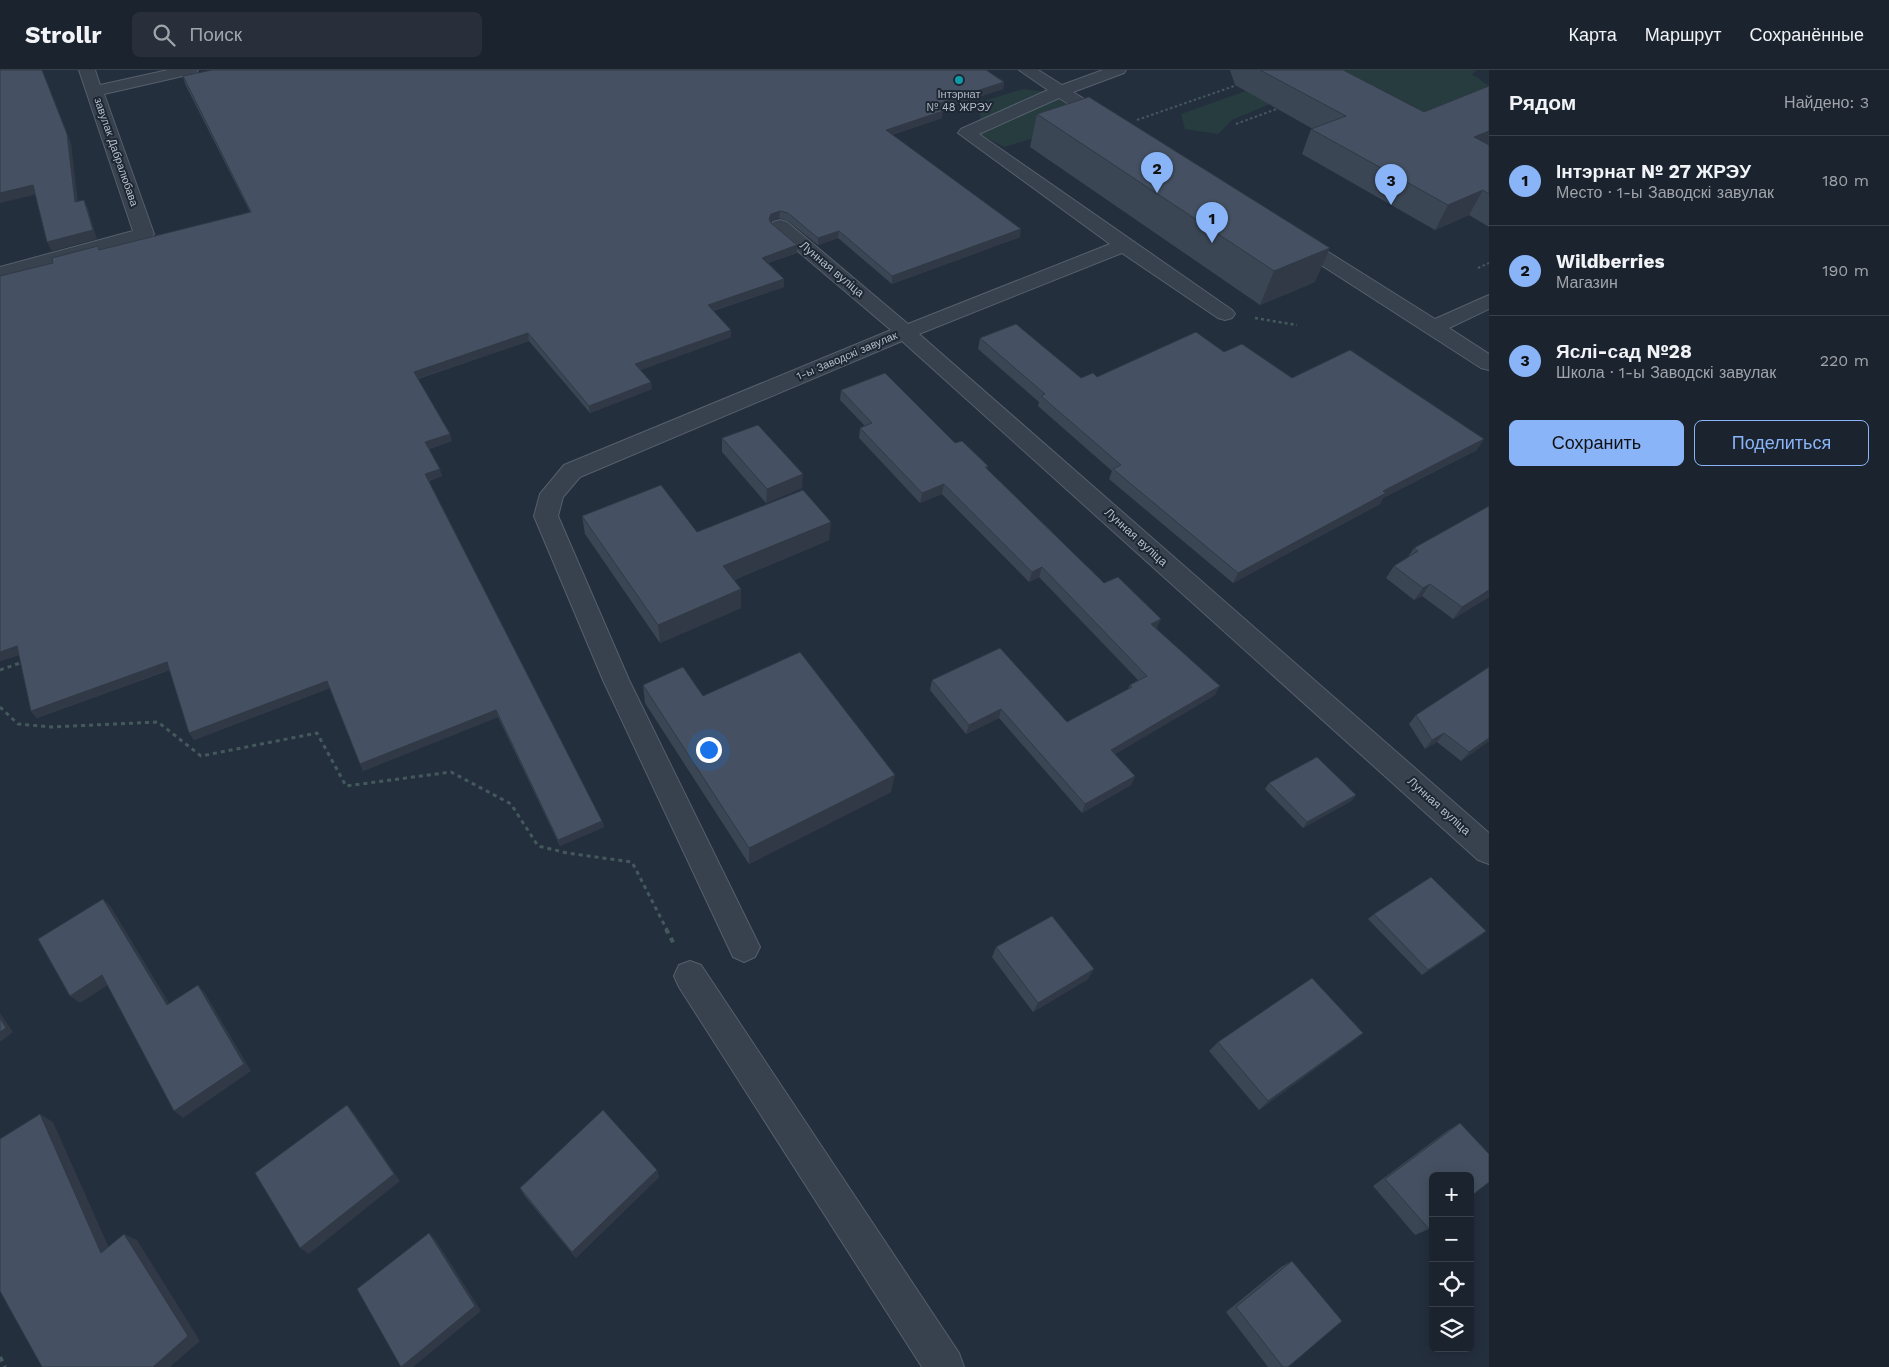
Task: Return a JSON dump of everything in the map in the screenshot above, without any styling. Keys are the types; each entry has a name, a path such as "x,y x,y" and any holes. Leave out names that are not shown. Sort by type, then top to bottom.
{"street":[{"name":"завулак Дабралюбава","path":"0,273 144,234 86,70"},
{"path":"94,91 190,70"},
{"path":"1027,70 1119,129"},
{"path":"1118,70 1060,91 968,133 1124,245 1225,314"},
{"name":"Лунная вуліца","path":"780,226 905,332 1489,851"},
{"path":"1276,228 1489,363"},
{"name":"1-ы Заводскі завулак","path":"744,947 616,680 546,516 552,494 572,471 905,332 1124,245"},
{"path":"1433,328 1489,301"},
{"path":"690,976 945,1367"}],"path":[{"path":"1119,129 1135,121 1244,83"},
{"path":"1236,124 1289,105"},
{"path":"1478,268 1489,263"},
{"path":"1225,314 1297,325"},
{"path":"0,670 28,660"},
{"path":"0,707 18,724 43,726 158,722 201,756 317,733 346,786 451,772 511,804 538,846 567,853 632,862 690,976"},
{"path":"0,1357 5,1367"}],"green space":[{"path":"1305,70 1477,70 1472,74 1489,86 1489,108 1469,120 1296,93 1232,120 1218,134 1185,129 1181,114"},
{"path":"1023,89 1047,92 1082,114 1051,133 1004,147 982,135 980,113 987,100"}],"building":[{"path":"0,70 42,70 67,134 75,202 84,200 93,230 47,242 33,185 0,193"},
{"path":"212,70 986,70 1004,82 934,105 943,111 886,130 1021,229 892,276 839,231 818,238 788,213 780,211 771,214 769,219 771,223 797,245 762,258 784,279 708,305 731,330 635,364 651,382 589,406 528,333 414,372 450,434 425,442 440,469 425,474 602,821 558,840 496,710 360,764 327,681 189,733 167,662 31,711 17,646 0,652 0,276 53,263 52,258 98,246 99,250 251,212 183,76"},
{"path":"1260,70 1343,70 1424,112 1489,86 1489,131 1474,137 1489,145 1489,194 1483,190 1448,205 1311,129 1346,116"},
{"path":"1089,97 1330,248 1274,271 1037,114"},
{"path":"1016,324 1081,378 1093,373 1097,377 1196,332 1224,352 1242,344 1292,378 1350,350 1484,439 1383,491 1386,493 1238,573 1113,469 1121,465 1041,396 1045,394 980,338"},
{"path":"885,373 955,443 962,441 988,466 985,467 1104,583 1118,577 1161,619 1151,624 1220,686 1111,750 1135,776 1085,804 1001,709 969,725 932,680 1000,648 1067,722 1132,687 1130,685 1147,676 1042,567 1032,572 944,484 922,493 860,428 872,423 841,390"},
{"path":"758,425 803,474 767,489 722,438"},
{"path":"661,485 697,532 803,490 831,522 723,566 741,589 658,625 582,516"},
{"path":"1489,506 1489,590 1462,607 1430,584 1423,588 1394,566 1418,551 1414,548"},
{"path":"800,652 895,775 749,848 643,685 683,667 703,696"},
{"path":"1489,667 1489,738 1469,752 1444,733 1432,740 1416,715"},
{"path":"1317,757 1356,795 1307,822 1269,783"},
{"path":"1431,877 1486,931 1428,970 1374,914"},
{"path":"103,899 167,1005 198,985 244,1064 174,1111 102,975 70,996 38,939"},
{"path":"1052,916 1094,969 1038,1003 996,947"},
{"path":"1312,978 1363,1033 1268,1101 1218,1042"},
{"path":"0,1018 6,1028 0,1032"},
{"path":"347,1105 394,1174 300,1248 255,1173"},
{"path":"603,1110 657,1170 572,1252 520,1188"},
{"path":"40,1114 101,1253 124,1234 188,1336 153,1367 42,1367 0,1291 0,1139"},
{"path":"1460,1123 1489,1154 1489,1182 1474,1194 1474,1172 1429,1172 1429,1229 1385,1179"},
{"path":"429,1233 475,1306 401,1367 357,1289"},
{"path":"1292,1261 1342,1321 1288,1367 1283,1367 1236,1307"}],"place":[{"name":"Інтэрнат № 48 ЖРЭУ","path":"959,80"},
{"name":"Wildberries","path":"1157,193"},
{"name":"Яслі-сад №28","path":"1391,205"},
{"name":"Інтэрнат № 27 ЖРЭУ","path":"1212,243"}]}
